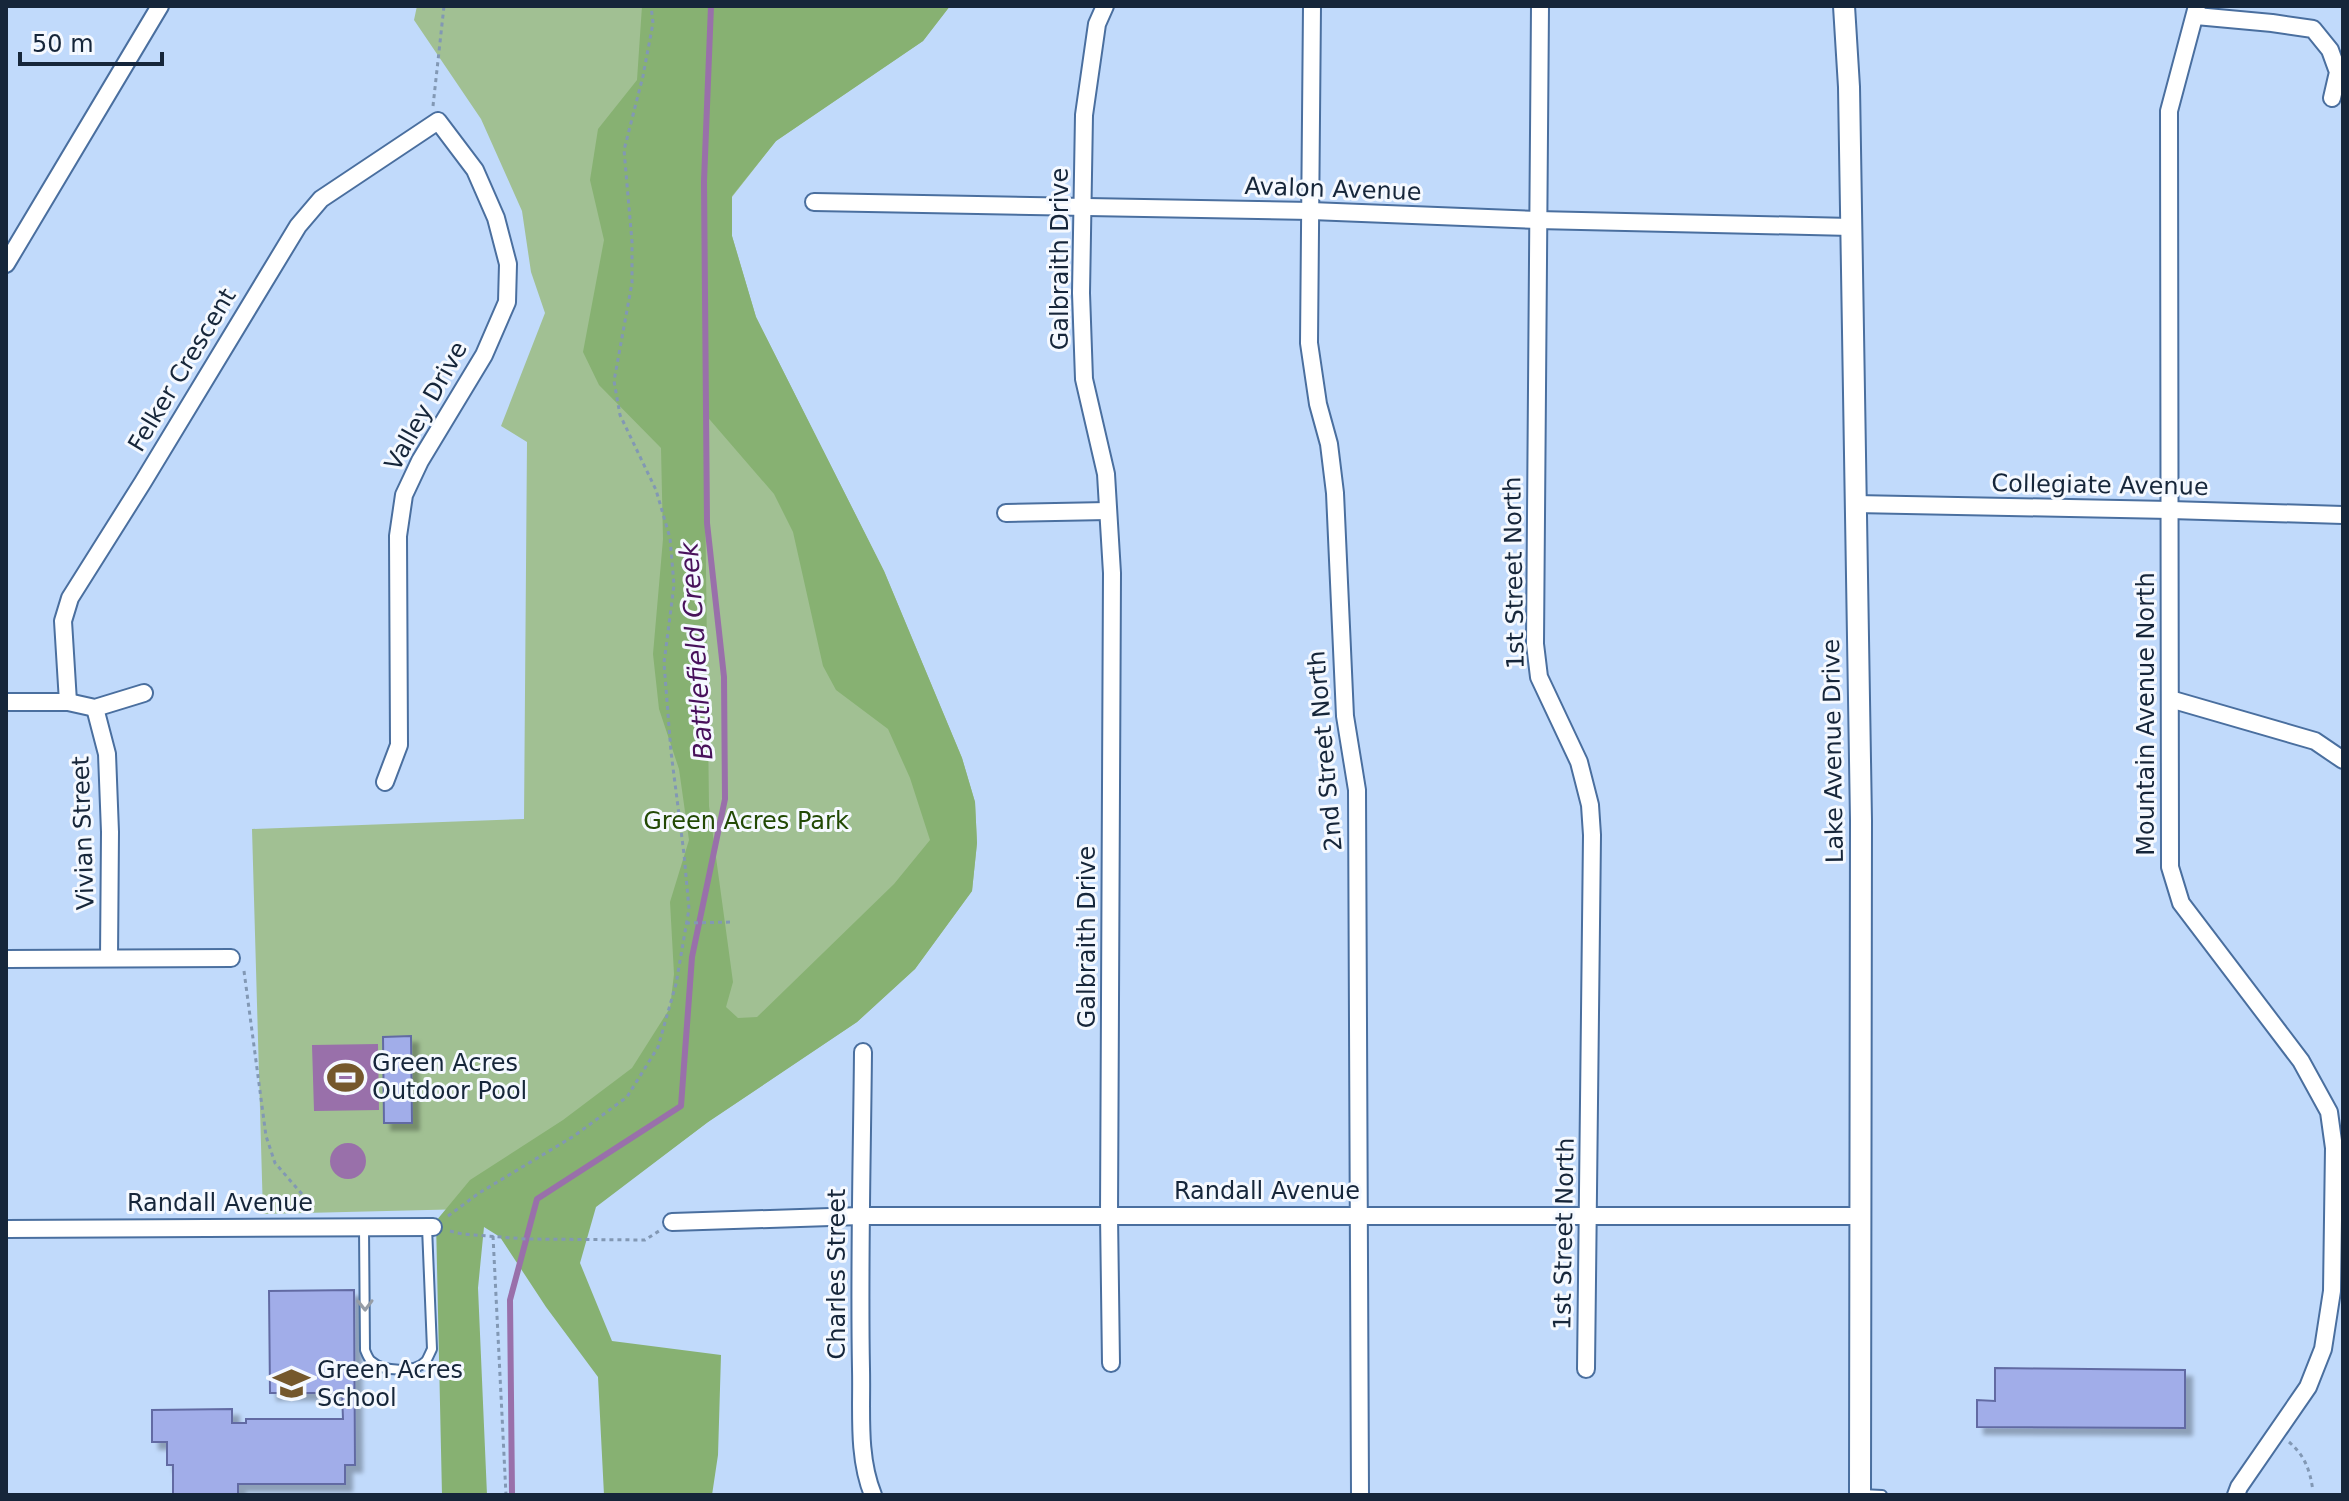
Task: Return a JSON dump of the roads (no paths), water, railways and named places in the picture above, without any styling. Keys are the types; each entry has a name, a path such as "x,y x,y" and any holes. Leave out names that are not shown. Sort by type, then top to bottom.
{"street":[{"path":"6,264 160,6"},
{"name":"Galbraith Drive","path":"1105,6 1097,24 1084,115 1081,293 1084,379 1106,474 1112,573 1111,1363"},
{"name":"2nd Street North","path":"1312,6 1309,343 1318,404 1329,444 1335,493 1345,716 1357,790 1360,1495"},
{"name":"1st Street North","path":"1540,6 1535,644 1539,677 1579,762 1590,805 1586,1369"},
{"name":"Lake Avenue Drive","path":"1844,6 1849,87 1861,821 1860,1495"},
{"path":"2197,11 2313,29 2330,50 2338,72 2332,98"},
{"name":"Mountain Avenue North","path":"2197,11 2169,111 2170,867 2181,903 2301,1061 2329,1112 2334,1148 2332,1291 2323,1349 2308,1387 2236,1495"},
{"name":"Felker Crescent","path":"68,702 63,621 70,598 298,226 321,199 438,121"},
{"name":"Valley Drive","path":"385,782 399,745 398,536 404,495 420,461 484,355 507,302 508,264 496,218 475,170 438,121"},
{"name":"Avalon Avenue","path":"814,202 1311,211 1851,227"},
{"name":"Collegiate Avenue","path":"1855,504 2343,515"},
{"path":"1006,513 1108,511"},
{"path":"6,702 68,702 95,708 144,693"},
{"path":"2170,699 2315,741 2343,760"},
{"name":"Vivian Street","path":"95,708 107,754 109,958"},
{"path":"6,959 231,958"},
{"name":"Charles Street","path":"863,1052 862,1438 866,1478 873,1495"},
{"name":"Randall Avenue","path":"672,1222 861,1216 1861,1216"},
{"name":"Randall Avenue","path":"6,1229 430,1227"}],"lane":[{"path":"364,1227 365,1350 369,1360 389,1369 421,1365 432,1349 430,1227"},
{"path":"1860,1495 1882,1495"}],"waterway":[{"name":"Battlefield Creek","path":"512,1495 510,1300 537,1199 681,1106 692,957 725,799 724,677 707,523 704,181 711,6"}],"place":[{"name":"Green Acres Outdoor Pool","path":"346,1077"},
{"name":"Green Acres School","path":"291,1384"}],"park label":[{"name":"Green Acres Park","path":"746,821"}]}
